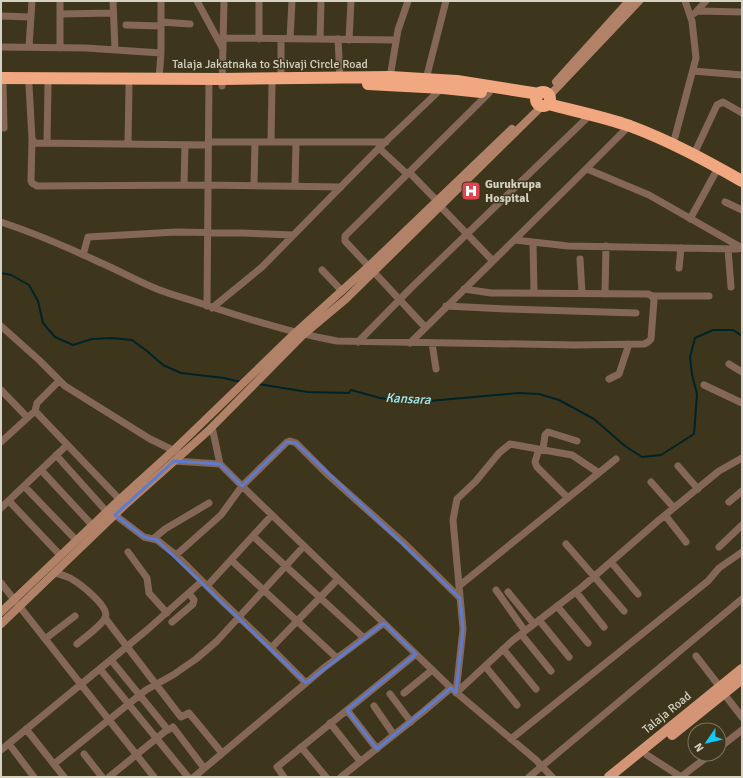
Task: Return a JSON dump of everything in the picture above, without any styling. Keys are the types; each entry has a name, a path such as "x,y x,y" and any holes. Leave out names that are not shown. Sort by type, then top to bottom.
{"highway":[{"name":"Talaja Jakatnaka to Shivaji Circle Road","path":"277,82 340,78 390,77 457,80 606,112 674,137 696,151 718,168 742,182"},
{"name":"Talaja Jakatnaka to Shivaji Circle Road","path":"2,83 159,79 209,82"},
{"name":"Talaja Jakatnaka to Shivaji Circle Road","path":"2,83 48,86 129,86 209,82 372,84 442,88 544,99 590,115 629,126 696,151 742,173"}],"main road":[{"name":"Talaja Road","path":"619,777 742,669"},
{"name":"Talaja Road","path":"609,777 721,689 742,679"}],"street":[{"path":"29,47 32,1"},
{"path":"60,1 60,48"},
{"path":"113,1 115,50"},
{"path":"159,79 161,53 161,1"},
{"path":"197,1 223,49"},
{"path":"222,82 224,1"},
{"path":"259,1 259,38"},
{"path":"290,39 292,1"},
{"path":"320,39 321,1"},
{"path":"349,40 351,1"},
{"path":"390,77 398,30 408,1"},
{"path":"426,79 446,1"},
{"path":"544,99 629,1"},
{"path":"300,334 346,299 371,270 440,204 639,1"},
{"path":"674,137 696,58 691,17 685,1"},
{"path":"691,17 706,1"},
{"path":"697,11 742,12"},
{"path":"60,14 113,13"},
{"path":"1,16 31,17"},
{"path":"126,25 190,24"},
{"path":"224,38 396,40"},
{"path":"271,142 281,39"},
{"path":"338,39 340,78"},
{"path":"1,47 115,50 161,53"},
{"path":"692,71 742,75"},
{"path":"209,82 207,232 210,307"},
{"path":"2,83 4,128"},
{"path":"29,85 32,139 31,181 34,185 341,186"},
{"path":"47,143 48,86"},
{"path":"128,144 129,86"},
{"path":"210,307 262,267 379,148 442,88"},
{"path":"425,327 345,241 345,236 489,93"},
{"path":"696,151 715,108 720,103 727,103 742,113"},
{"path":"358,342 590,115"},
{"path":"410,343 629,126"},
{"path":"32,139 36,143 185,145 255,142 386,142"},
{"path":"254,186 255,142"},
{"path":"296,142 296,186"},
{"path":"184,185 185,145"},
{"path":"379,148 440,204 493,261"},
{"path":"690,219 718,168"},
{"path":"587,169 645,194 742,248"},
{"path":"725,202 742,210"},
{"path":"1,222 30,232 156,288 210,307 286,330 337,341 576,345 644,344 651,339 654,300 652,296"},
{"path":"83,255 88,237 176,232 293,235"},
{"path":"515,240 568,246 742,248"},
{"path":"533,242 534,293"},
{"path":"606,246 606,294"},
{"path":"679,268 681,248"},
{"path":"728,249 731,287"},
{"path":"580,259 582,293"},
{"path":"322,270 342,291"},
{"path":"1,612 92,525 174,461 178,452 232,393 263,369 342,291 371,270"},
{"path":"464,289 491,292 709,296"},
{"path":"446,306 636,313"},
{"path":"1,326 65,386 150,439 178,452"},
{"path":"432,343 436,369"},
{"path":"609,378 619,374 629,344"},
{"path":"729,364 742,372"},
{"path":"1,624 115,516 122,502 178,452 212,427 263,369"},
{"path":"1,442 35,411 37,403 60,381"},
{"path":"704,385 742,403"},
{"path":"1,390 27,417"},
{"path":"35,411 122,502"},
{"path":"212,427 220,464 454,691 542,766 552,777"},
{"path":"568,498 535,464 535,460 541,449 545,435 548,432 577,441"},
{"path":"176,555 221,515 242,486 287,442 290,441 296,443 328,475 403,542 460,598"},
{"path":"454,691 463,628 453,520 457,499 476,481 500,452 510,444 572,455 599,473"},
{"path":"1,508 67,445"},
{"path":"56,455 107,512"},
{"path":"341,777 410,722 454,691 485,666 523,632 576,592 665,515 719,471 742,458"},
{"path":"459,586 616,459"},
{"path":"174,461 220,464"},
{"path":"678,466 698,489"},
{"path":"41,470 92,525"},
{"path":"651,482 674,508"},
{"path":"24,486 76,540"},
{"path":"729,502 742,491"},
{"path":"9,501 60,556"},
{"path":"153,539 165,529 209,503"},
{"path":"1,750 127,647 189,593 204,583 230,560 272,515"},
{"path":"665,515 686,542"},
{"path":"115,516 144,537 158,540 176,555 306,683"},
{"path":"720,547 742,525"},
{"path":"252,536 364,638"},
{"path":"566,544 624,611"},
{"path":"54,764 140,695 196,659 217,641 240,618 304,546"},
{"path":"128,552 146,576 149,593 167,613"},
{"path":"511,739 708,581 719,568 742,552"},
{"path":"230,560 337,658"},
{"path":"611,562 638,594"},
{"path":"55,573 63,575 79,584 104,607 106,612 105,618 77,644"},
{"path":"271,648 338,579"},
{"path":"1,583 154,777"},
{"path":"496,590 523,632 551,671"},
{"path":"508,592 569,657"},
{"path":"576,592 604,627"},
{"path":"172,622 193,604 194,600 189,593"},
{"path":"529,777 742,599"},
{"path":"557,606 588,643"},
{"path":"45,639 75,616"},
{"path":"105,618 181,717 189,713 222,753"},
{"path":"194,777 306,683 384,623"},
{"path":"503,649 536,689"},
{"path":"284,777 277,767 416,654"},
{"path":"696,656 742,716"},
{"path":"111,660 168,729"},
{"path":"485,666 517,705"},
{"path":"100,669 188,777"},
{"path":"404,693 432,670"},
{"path":"390,694 410,722"},
{"path":"374,706 394,735"},
{"path":"347,710 376,749"},
{"path":"330,723 360,761"},
{"path":"108,777 168,729 173,727 204,768"},
{"path":"26,729 64,777"},
{"path":"727,742 742,730"},
{"path":"9,744 34,777"},
{"path":"302,747 326,777"},
{"path":"84,754 102,777"},
{"path":"647,754 678,775 683,776 701,762"}],"highlighted area":[{"path":"287,442 296,443 460,598 463,629 456,693 451,688 377,749 347,710 416,654 384,623 306,683 157,540 144,537 115,515 174,461 220,464 242,486"}],"waterway":[{"name":"Kansara","path":"1,273 11,275 29,285 38,301 43,323 55,337 73,345 92,339 111,338 132,340 163,365 181,373 224,378 241,382"},
{"name":"Kansara","path":"258,384 308,392 349,393 351,390 380,398 418,402 518,393 539,394 559,400 594,419 625,446 642,457 661,455 694,434 697,394 692,375 690,357 695,338 713,330 733,330 742,336"}],"place":[{"name":"Gurukrupa Hospital","path":"471,191"}]}
